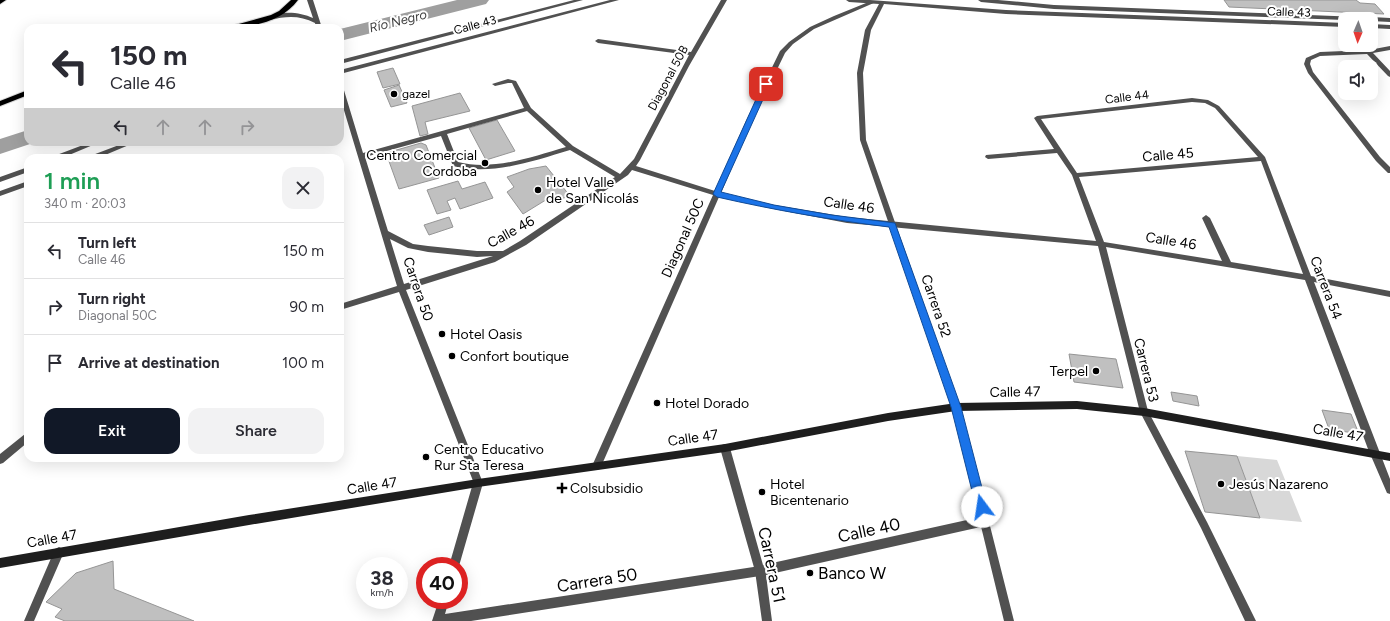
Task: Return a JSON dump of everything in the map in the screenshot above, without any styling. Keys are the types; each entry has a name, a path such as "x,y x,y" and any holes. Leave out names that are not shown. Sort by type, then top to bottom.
{"main road":[{"path":"244,24 268,18 283,11 295,0"},
{"path":"0,104 24,94"},
{"name":"Calle 47","path":"0,563 478,483 725,448 888,417 956,407 1077,405 1144,412 1390,457"}],"street":[{"path":"310,0 317,24"},
{"name":"Calle 43","path":"344,61 580,0"},
{"name":"Calle 43","path":"344,71 616,0"},
{"name":"Diagonal 50B","path":"631,167 638,160 693,54 724,0"},
{"name":"Calle 43","path":"849,0 1006,12 1338,25"},
{"name":"Calle 43","path":"981,0 1054,7 1338,18"},
{"path":"901,4 908,2 944,4 950,3 949,1"},
{"name":"Diagonal 50C","path":"597,466 749,121 782,52 789,44 815,27 872,2"},
{"name":"Carrera 52","path":"882,3 868,30 860,73 864,140 892,225 956,407 1009,621"},
{"path":"268,18 298,14 308,16 316,24"},
{"path":"1378,19 1390,20"},
{"path":"1378,26 1390,27"},
{"path":"598,41 693,54"},
{"path":"1378,50 1390,48"},
{"path":"1390,75 1369,52 1313,56 1308,59 1307,64 1310,72 1378,159 1390,171"},
{"path":"495,84 508,81 514,82 528,109 571,148 619,176"},
{"name":"Carrera 50","path":"344,100 401,287 478,483"},
{"name":"Calle 44","path":"1037,118 1192,100 1206,101 1217,107"},
{"name":"Carrera 54","path":"1217,107 1263,159 1390,490"},
{"path":"362,156 528,109"},
{"name":"Carrera 53","path":"1037,118 1075,175 1102,244 1144,412 1204,525 1251,621"},
{"path":"443,133 455,164 465,168 510,164 571,148"},
{"path":"66,154 87,146"},
{"path":"102,154 123,146"},
{"path":"988,156 1059,151"},
{"name":"Calle 45","path":"1075,175 1263,159"},
{"name":"Calle 46","path":"344,306 492,260 567,214 631,167 717,194 810,214 892,225 1102,244 1308,278 1390,294"},
{"path":"0,180 24,171"},
{"path":"0,194 24,185"},
{"path":"1206,218 1228,265"},
{"path":"385,233 411,246 428,249 477,254 507,252"},
{"path":"0,460 24,440"},
{"name":"Carrera 51","path":"725,448 760,571 767,621"},
{"path":"457,557 478,483"},
{"name":"Calle 40","path":"760,571 985,521"},
{"path":"29,621 59,552"},
{"name":"Carrera 50","path":"441,609 438,621 760,571"}],"shaded area":[{"path":"1237,456 1277,460 1302,522 1260,518"}],"building":[{"path":"1224,0 1356,0 1360,3 1375,4 1384,14 1378,14 1378,12 1340,12 1229,7"},
{"path":"393,68 400,84 383,88 377,72"},
{"name":"gazel","path":"399,85 407,103 391,107 384,90"},
{"path":"460,93 470,111 425,122 428,134 420,136 412,106"},
{"path":"497,120 515,151 486,160 469,128"},
{"path":"421,143 426,145 439,178 399,189 386,153"},
{"name":"Hotel Valle de San Nicolás","path":"546,166 570,196 554,201 549,198 523,214 507,192 514,187 507,177 529,169"},
{"path":"458,181 462,189 485,182 493,198 460,209 455,198 447,201 451,210 437,214 427,190"},
{"path":"449,217 453,227 429,235 424,225"},
{"name":"Terpel","path":"1069,354 1116,359 1123,388 1074,382"},
{"path":"1171,392 1197,396 1199,406 1173,401"},
{"path":"1322,410 1351,414 1359,434 1329,429"},
{"name":"Jesús Nazareno","path":"1185,451 1237,456 1260,518 1205,512"},
{"path":"113,561 114,589 194,621 65,621 55,617 62,609 46,602 76,573"}],"waterway":[{"name":"Río Negro","path":"344,34 480,0"},
{"name":"Río Negro","path":"0,147 24,138"}],"place":[{"name":"gazel","path":"394,94"},
{"name":"Centro Comercial Cordoba","path":"485,163"},
{"name":"Hotel Valle de San Nicolás","path":"538,190"},
{"name":"Hotel Oasis","path":"442,334"},
{"name":"Confort boutique","path":"452,356"},
{"name":"Terpel","path":"1096,371"},
{"name":"Hotel Dorado","path":"657,403"},
{"name":"Centro Educativo Rur Sta Teresa","path":"426,457"},
{"name":"Jesús Nazareno","path":"1221,484"},
{"name":"Colsubsidio","path":"562,488"},
{"name":"Hotel Bicentenario","path":"762,492"},
{"name":"Banco W","path":"810,573"}],"route":[{"path":"766,84 717,194 832,218 892,225 956,407 982,507"}]}
